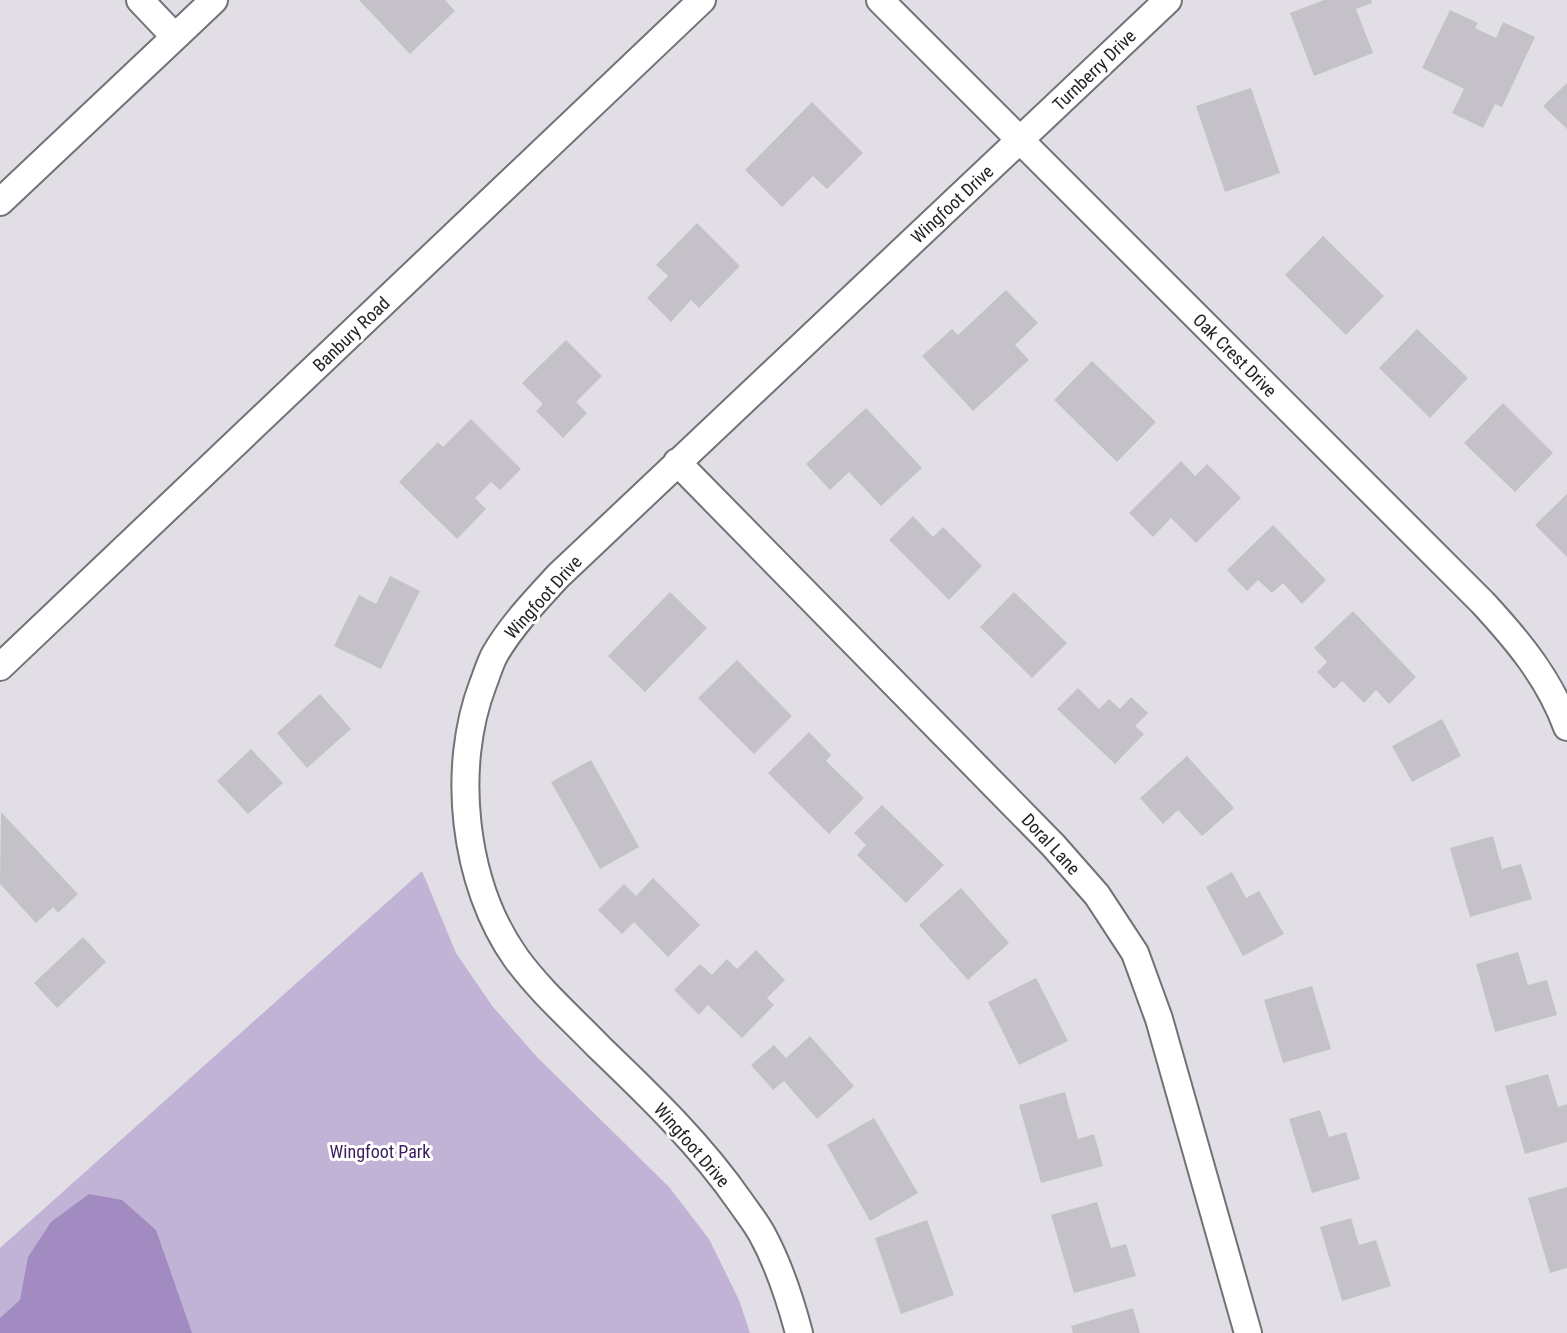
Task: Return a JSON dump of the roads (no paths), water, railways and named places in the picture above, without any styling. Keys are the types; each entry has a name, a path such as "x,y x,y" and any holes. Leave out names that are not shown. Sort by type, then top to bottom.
{"street":[{"path":"140,0 175,37"},
{"path":"0,202 214,0"},
{"name":"Banbury Road","path":"0,667 702,0"},
{"name":"Oak Crest Drive","path":"880,0 1514,636 1542,674 1567,727"},
{"name":"Turnberry Drive","path":"1020,140 1168,0"},
{"name":"Wingfoot Drive","path":"799,1333 790,1298 762,1233 716,1167 662,1108 545,993 515,956 493,916 481,883 464,803 465,757 475,705 494,656 524,614 558,576 1020,140"},
{"name":"Doral Lane","path":"677,462 1053,845 1097,895 1135,953 1159,1019 1248,1333"}],"park label":[{"name":"Wingfoot Park","path":"380,1151"}]}
